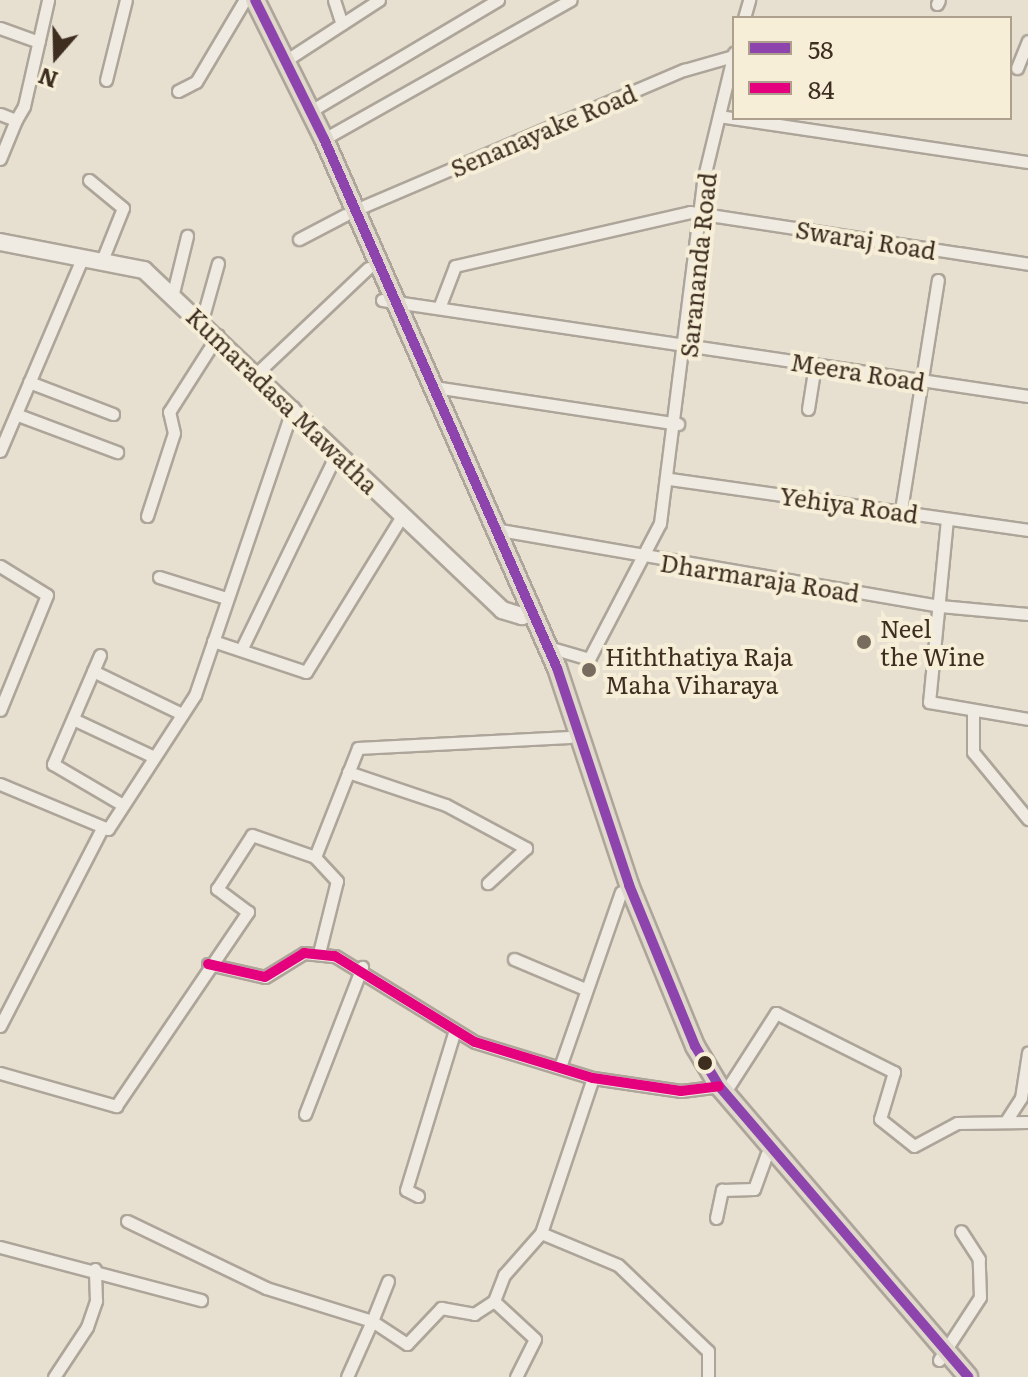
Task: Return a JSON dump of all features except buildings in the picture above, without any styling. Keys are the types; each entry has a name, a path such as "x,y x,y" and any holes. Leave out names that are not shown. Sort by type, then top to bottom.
{"highway":[{"path":"246,1 285,61 296,96 324,139 368,268 434,387 528,613 569,737 598,810 683,1019 718,1089 943,1356 953,1377"},
{"path":"246,1 296,96 528,613 548,647 621,892 671,1019 767,1154 943,1356 968,1377"}],"main road":[{"name":"Kumaradasa Mawatha","path":"0,242 144,270 218,335 502,610 528,613"}],"street":[{"path":"0,159 16,120 48,0"},
{"path":"106,80 126,0"},
{"path":"334,0 342,24"},
{"path":"285,61 379,0"},
{"path":"309,112 498,0"},
{"path":"324,139 571,0"},
{"path":"178,91 196,82 246,1"},
{"path":"0,28 39,42"},
{"path":"1017,68 1028,41"},
{"name":"Senanayake Road","path":"299,239 350,212 684,70 732,56"},
{"name":"Sarananda Road","path":"548,647 589,659 646,558 670,479 703,213 719,116 732,63"},
{"path":"0,114 16,120"},
{"path":"719,116 732,118"},
{"path":"746,120 1028,162"},
{"path":"89,180 123,208 101,263"},
{"path":"439,308 455,266 703,213"},
{"name":"Swaraj Road","path":"703,213 1028,264"},
{"path":"173,293 187,236"},
{"path":"0,451 18,415 82,259"},
{"path":"202,320 218,263"},
{"path":"257,373 368,268"},
{"path":"901,510 938,280"},
{"name":"Meera Road","path":"391,308 416,304 1028,396"},
{"path":"147,516 174,433 169,412 218,335"},
{"path":"808,409 815,365"},
{"path":"29,382 113,414"},
{"path":"434,387 678,424"},
{"path":"0,1026 101,830 123,805 182,714 213,641 223,597 293,407"},
{"path":"18,415 117,452"},
{"path":"241,650 337,452"},
{"name":"Yehiya Road","path":"670,479 1028,530"},
{"path":"213,641 306,672 402,516"},
{"path":"947,519 929,702 973,713 1028,719"},
{"name":"Dharmaraja Road","path":"494,529 646,558 940,606 1028,614"},
{"path":"0,566 47,595 0,710"},
{"path":"159,577 223,597"},
{"path":"100,655 53,764 57,771 123,805"},
{"path":"93,671 182,714"},
{"path":"973,713 973,752 1028,819"},
{"path":"73,719 154,757"},
{"path":"315,857 358,748 569,737"},
{"path":"348,772 446,805 526,848 488,883"},
{"path":"0,784 101,830"},
{"path":"0,1073 116,1106 208,964 248,912 217,889 252,835 315,857 337,881 319,953"},
{"path":"560,1067 621,892"},
{"path":"208,964 265,977 304,953 319,953 362,967 455,1030 560,1067 593,1078 718,1089 776,1013 894,1072 880,1119 914,1146 940,1126 1028,1122"},
{"path":"514,959 585,989"},
{"path":"305,1114 362,967"},
{"path":"418,1196 406,1190 455,1030"},
{"path":"1006,1121 1021,1098 1028,1053"},
{"path":"127,1221 266,1288 372,1321 407,1344 441,1308 474,1314 494,1301 504,1275 541,1233 593,1078"},
{"path":"716,1218 722,1190 754,1189 767,1154"},
{"path":"943,1356 980,1297 979,1259 961,1231"},
{"path":"541,1233 618,1265 708,1351 708,1377"},
{"path":"0,1247 95,1269 201,1300"},
{"path":"54,1377 87,1327 96,1301 95,1269"},
{"path":"347,1377 388,1281"},
{"path":"494,1301 535,1339 516,1377"}],"transit line":[{"name":"58","path":"255,0 324,139 557,668 629,885 695,1046 719,1086 968,1377"},
{"name":"84","path":"208,964 265,977 304,953 335,956 475,1042 593,1078 681,1091 719,1086"}],"place":[{"name":"Neel the Wine","path":"864,642"},
{"name":"Hiththatiya Raja Maha Viharaya","path":"589,670"}]}
